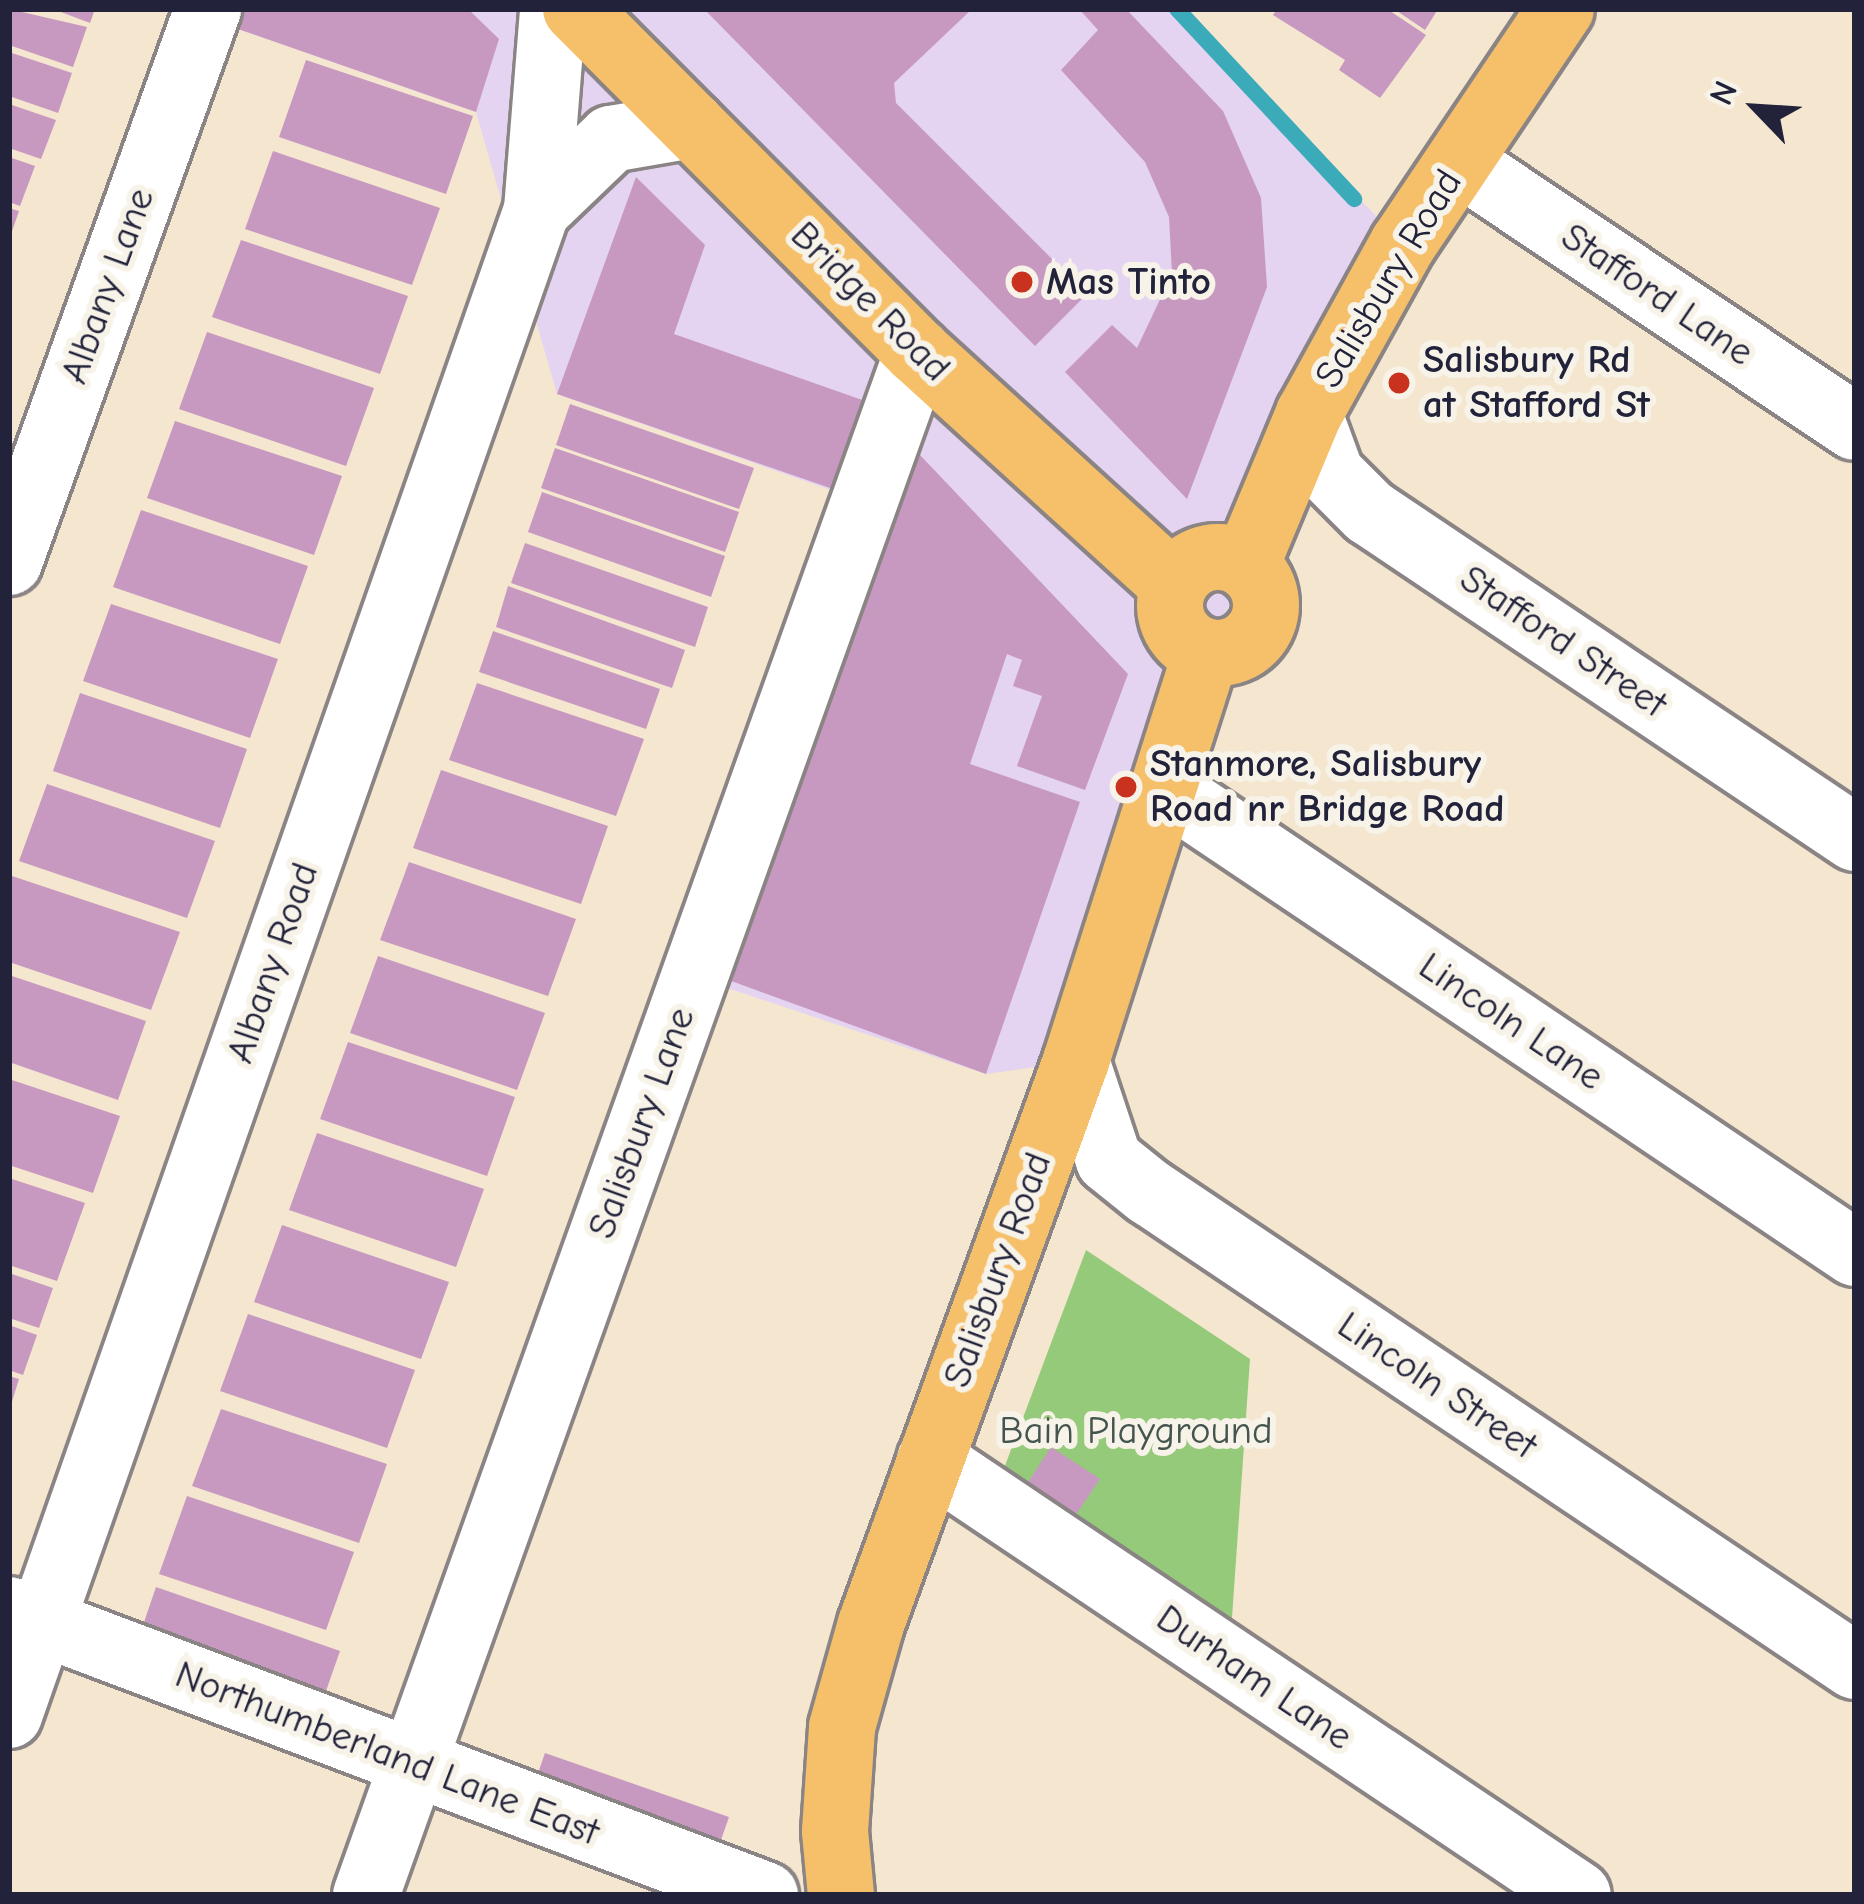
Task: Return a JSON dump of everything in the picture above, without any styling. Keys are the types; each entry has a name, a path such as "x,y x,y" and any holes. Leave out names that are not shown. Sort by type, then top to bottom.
{"main road":[{"name":"Bridge Road","path":"576,9 918,352 1174,585"},
{"name":"Salisbury Road","path":"1246,565 1309,414 1403,244 1561,9"},
{"path":"1206,558 1246,565 1265,592 1262,626 1239,650 1206,653 1174,627 1174,585 1206,558"},
{"name":"Salisbury Road","path":"841,1895 835,1832 842,1727 930,1460 1076,1061 1167,790 1206,653"}],"street":[{"name":"Albany Lane","path":"9,562 208,9"},
{"name":"Albany Road","path":"9,1715 26,1616 537,210 553,9"},
{"name":"Albany Road","path":"537,210 610,139 692,125"},
{"name":"Stafford Lane","path":"1460,162 1855,428"},
{"name":"Salisbury Lane","path":"366,1895 918,352"},
{"name":"Stafford Street","path":"1309,414 1331,474 1369,512 1855,838"},
{"name":"Lincoln Lane","path":"1167,790 1855,1253"},
{"name":"Lincoln Street","path":"1076,1061 1109,1160 1149,1192 1855,1666"},
{"name":"Durham Lane","path":"930,1460 1578,1895"},
{"name":"Northumberland Lane East","path":"26,1616 412,1767 765,1895"}],"shaded area":[{"path":"218,9 1177,9 1403,244 1206,653 1076,1061 986,1074 694,977 865,502 557,394 476,112 218,22"}],"green space":[{"name":"Bain Playground","path":"1086,1250 1250,1359 1231,1632 1000,1479"}],"building":[{"path":"9,9 87,27 73,67 9,45"},
{"path":"53,9 95,9 90,23"},
{"path":"223,9 468,9 499,39 476,112 218,22"},
{"path":"704,9 972,9 894,83 896,103 1087,294 1035,346"},
{"path":"1079,9 1126,9 1223,111 1261,198 1267,287 1187,499 1065,372 1112,325 1137,348 1172,274 1169,217 1145,162 1061,70 1098,30"},
{"path":"1277,9 1387,9 1426,35 1380,98 1339,70 1345,60 1273,15"},
{"path":"1394,9 1438,9 1425,30"},
{"path":"9,52 72,73 58,113 9,96"},
{"path":"306,60 473,116 446,194 279,137"},
{"path":"9,104 56,120 41,159 9,148"},
{"path":"273,151 440,208 412,285 245,229"},
{"path":"9,157 35,166 20,206 9,202"},
{"path":"636,177 705,245 674,334 868,402 836,490 557,394"},
{"path":"9,208 19,211 10,237 9,237"},
{"path":"241,240 408,296 380,374 212,317"},
{"path":"207,332 374,388 346,466 179,409"},
{"path":"570,404 754,468 739,509 556,445"},
{"path":"175,421 342,476 314,555 147,498"},
{"path":"555,448 739,512 725,552 541,488"},
{"path":"901,449 920,455 1128,674 1085,790 1017,766 1042,696 1013,686 1022,660 1007,654 970,764 1080,802 986,1074 715,975"},
{"path":"542,492 725,556 711,597 528,532"},
{"path":"141,510 308,566 280,644 113,587"},
{"path":"525,543 708,607 695,647 511,583"},
{"path":"508,586 685,650 672,688 496,627"},
{"path":"111,604 278,659 250,738 83,681"},
{"path":"493,631 660,689 646,729 479,672"},
{"path":"477,683 644,739 616,816 449,760"},
{"path":"80,693 247,749 220,828 53,771"},
{"path":"441,770 608,826 581,904 413,848"},
{"path":"47,784 215,841 187,918 19,861"},
{"path":"409,862 576,919 548,996 380,940"},
{"path":"12,876 180,932 151,1010 9,962"},
{"path":"378,956 545,1013 517,1090 350,1033"},
{"path":"9,975 146,1021 118,1100 9,1062"},
{"path":"348,1042 515,1097 487,1176 320,1119"},
{"path":"9,1079 120,1116 93,1193 9,1165"},
{"path":"317,1133 484,1189 456,1267 289,1210"},
{"path":"9,1178 85,1203 57,1281 9,1265"},
{"path":"282,1225 449,1282 421,1359 254,1302"},
{"path":"9,1273 53,1288 39,1328 9,1318"},
{"path":"248,1314 415,1370 387,1448 220,1391"},
{"path":"9,1325 37,1335 23,1375 9,1370"},
{"path":"9,1376 19,1379 10,1408 9,1407"},
{"path":"221,1409 387,1464 359,1543 192,1486"},
{"path":"1051,1447 1100,1479 1069,1525 1021,1493"},
{"path":"187,1496 354,1552 326,1630 159,1574"},
{"path":"156,1587 340,1651 326,1691 142,1628"},
{"path":"545,1753 729,1817 715,1857 531,1793"}],"waterway":[{"path":"1177,9 1354,199"}],"place":[{"name":"Mas Tinto","path":"1022,282"},
{"name":"Salisbury Rd at Stafford St","path":"1399,383"},
{"name":"Stanmore, Salisbury Road nr Bridge Road","path":"1126,787"}]}
